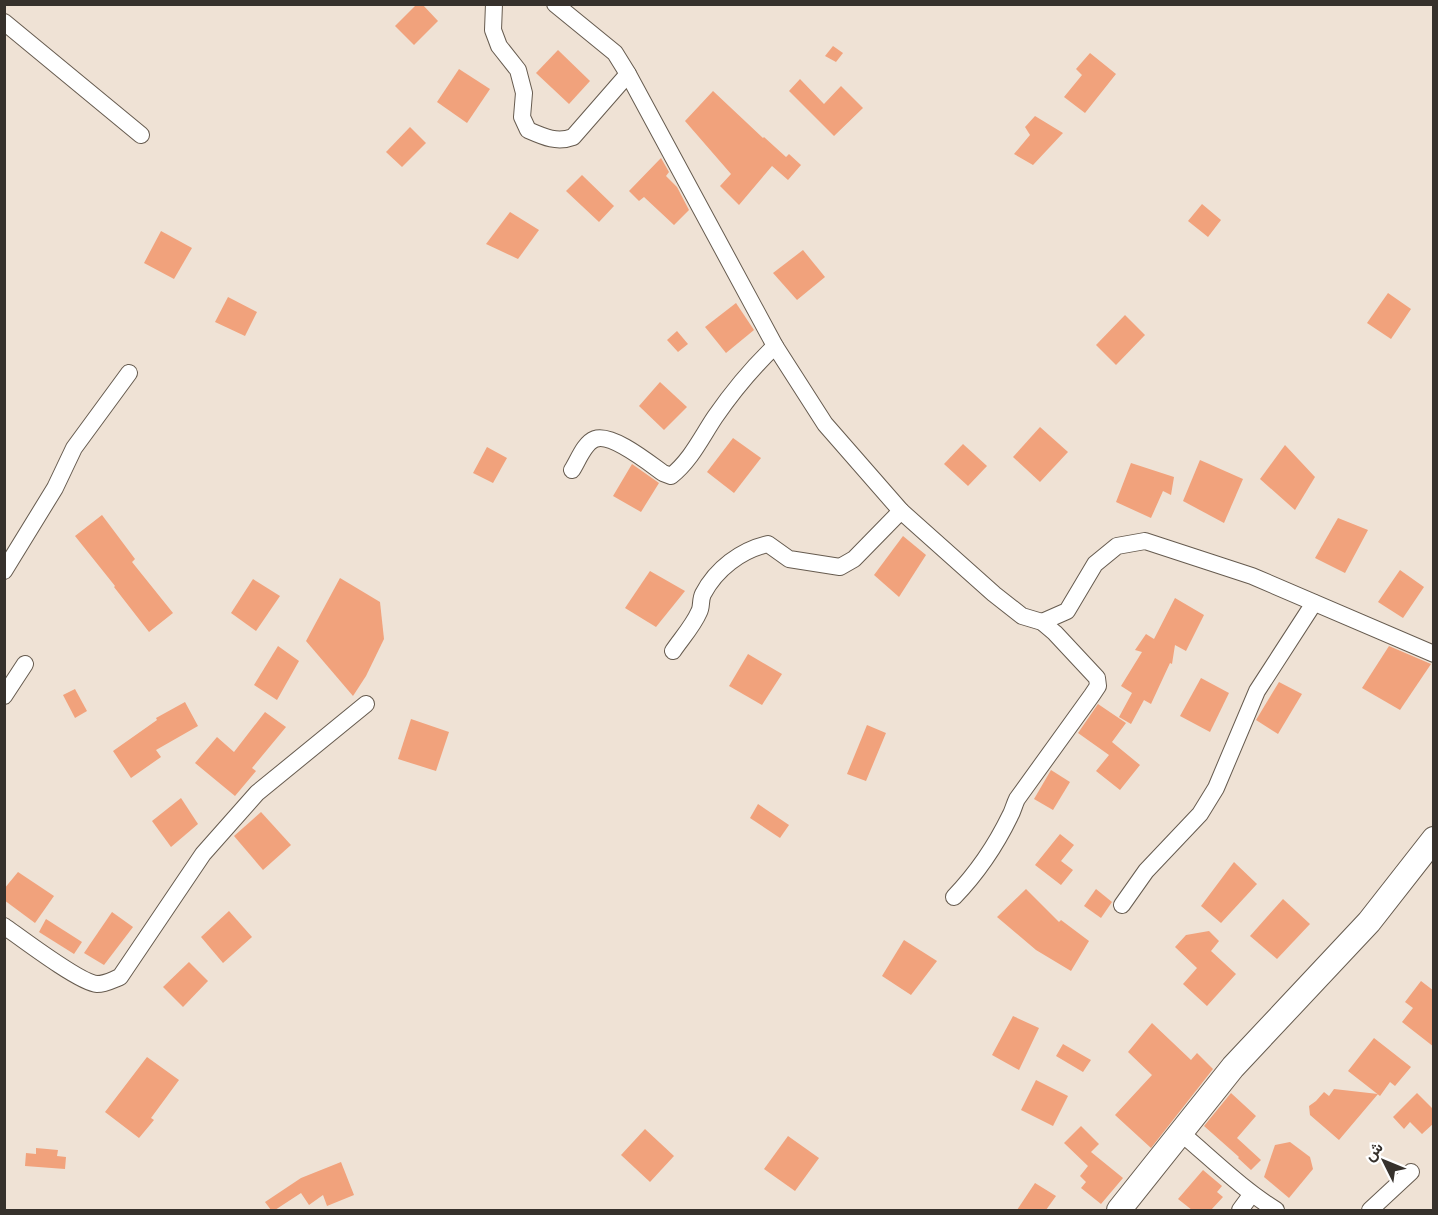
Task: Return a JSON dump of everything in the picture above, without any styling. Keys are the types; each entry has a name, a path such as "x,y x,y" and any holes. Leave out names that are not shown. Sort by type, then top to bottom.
{"street":[{"path":"494,4 493,30 499,46 518,70 524,93 522,117 528,130 563,141 573,137 628,74"},
{"path":"555,4 615,53 775,346 825,424 901,512 1022,616 1042,622 1065,642 1097,678 1098,686 1017,799 995,844 975,876 954,897"},
{"path":"4,22 141,135"},
{"path":"572,470 588,444 602,438 618,443 671,476 688,460 736,387 775,346"},
{"path":"4,571 55,488 75,448 129,373"},
{"path":"673,651 698,614 705,592 724,567 738,555 768,544 789,560 840,567 854,559 901,512"},
{"path":"1042,622 1067,611 1095,564 1117,546 1146,541 1252,576 1434,654"},
{"path":"1122,905 1146,871 1200,814 1215,788 1257,692 1314,603"},
{"path":"4,696 25,664"},
{"path":"4,926 68,970 95,984 107,983 120,977 203,854 257,793 366,704"},
{"path":"1119,1210 1233,1067 1369,922 1434,839"},
{"path":"1181,1133 1251,1195 1276,1210"},
{"path":"1370,1210 1411,1172"},
{"path":"1240,1210 1251,1195"}],"building":[{"path":"417,4 422,4 438,21 414,45 395,26"},
{"path":"833,46 843,53 836,62 825,56"},
{"path":"558,50 590,81 569,104 536,73"},
{"path":"1090,53 1116,74 1085,113 1064,97 1082,75 1076,69"},
{"path":"459,69 490,89 467,123 437,102"},
{"path":"800,79 824,104 841,86 863,108 834,136 789,91"},
{"path":"713,91 763,138 786,157 789,154 801,165 788,180 772,166 739,205 720,186 731,174 685,121"},
{"path":"1035,116 1063,133 1033,165 1014,154 1030,135 1025,127"},
{"path":"410,127 426,143 402,167 386,152"},
{"path":"661,158 669,172 666,176 677,187 689,210 674,225 644,197 639,201 629,191"},
{"path":"582,175 614,206 599,222 566,191"},
{"path":"1202,204 1221,220 1208,237 1188,221"},
{"path":"510,212 539,230 518,259 486,244"},
{"path":"161,231 192,248 174,279 144,263"},
{"path":"803,250 825,277 797,300 773,273"},
{"path":"1388,293 1411,309 1391,339 1367,323"},
{"path":"228,297 257,312 245,336 215,322"},
{"path":"736,303 754,330 726,353 705,327"},
{"path":"1125,315 1145,335 1116,365 1096,345"},
{"path":"677,331 688,344 678,352 667,340"},
{"path":"660,382 687,407 664,430 639,406"},
{"path":"1040,427 1068,452 1040,482 1013,457"},
{"path":"733,438 761,458 734,493 707,472"},
{"path":"963,444 987,466 968,486 944,464"},
{"path":"1285,445 1315,477 1295,510 1260,479"},
{"path":"487,447 507,458 493,483 473,473"},
{"path":"1200,460 1243,479 1224,523 1183,501"},
{"path":"1131,463 1174,477 1171,495 1163,491 1151,518 1116,502"},
{"path":"632,464 659,483 641,512 613,496"},
{"path":"102,515 135,559 132,562 173,613 149,632 75,536"},
{"path":"1338,518 1368,530 1345,573 1315,558"},
{"path":"903,536 926,555 899,597 874,575"},
{"path":"1400,570 1424,587 1403,618 1378,602"},
{"path":"650,571 685,591 656,627 625,608"},
{"path":"340,578 380,602 384,639 366,676 353,696 306,641"},
{"path":"253,579 280,596 256,631 231,613"},
{"path":"1175,598 1204,615 1186,651 1175,645 1172,664 1170,663 1151,704 1144,700 1131,724 1119,717 1132,693 1121,686 1142,652 1135,650 1146,634 1154,639"},
{"path":"278,646 299,661 277,700 254,685"},
{"path":"1389,646 1431,664 1400,710 1362,688"},
{"path":"748,654 782,674 762,705 729,686"},
{"path":"1201,678 1229,693 1210,732 1180,716"},
{"path":"1279,682 1302,694 1278,734 1256,720"},
{"path":"75,689 87,711 75,718 63,695"},
{"path":"185,702 198,726 156,750 161,757 131,778 113,751 157,720 156,718"},
{"path":"1098,704 1126,723 1112,742 1140,765 1120,790 1096,771 1109,755 1078,733"},
{"path":"265,712 286,727 252,768 256,771 235,796 195,763 217,737 234,752"},
{"path":"411,719 449,732 436,771 398,759"},
{"path":"867,725 886,733 866,781 847,774"},
{"path":"1051,770 1070,782 1053,810 1034,799"},
{"path":"181,798 198,824 171,847 152,821"},
{"path":"758,804 789,825 780,838 750,818"},
{"path":"261,812 291,845 263,870 234,836"},
{"path":"1060,834 1074,845 1061,861 1073,870 1061,885 1035,865"},
{"path":"1234,862 1257,884 1221,923 1201,906"},
{"path":"18,872 54,896 35,923 4,900 4,889"},
{"path":"1026,889 1059,922 1061,920 1089,941 1071,971 1036,950 997,917"},
{"path":"1096,889 1112,902 1101,918 1084,906"},
{"path":"1283,899 1310,924 1277,959 1250,936"},
{"path":"229,911 252,937 223,963 201,937"},
{"path":"112,912 133,927 104,965 84,953"},
{"path":"46,919 82,942 74,954 39,932"},
{"path":"1209,931 1219,941 1211,951 1236,974 1207,1006 1183,984 1197,968 1175,947 1186,935"},
{"path":"904,940 937,961 911,995 882,976"},
{"path":"189,962 208,981 183,1007 163,987"},
{"path":"1421,981 1434,991 1434,1047 1402,1022 1413,1008 1405,1002"},
{"path":"1013,1016 1039,1028 1019,1070 992,1055"},
{"path":"1152,1023 1191,1060 1197,1053 1213,1069 1151,1148 1115,1115 1152,1075 1128,1052"},
{"path":"1374,1038 1411,1067 1395,1086 1390,1082 1380,1096 1348,1071"},
{"path":"1063,1044 1091,1060 1083,1072 1056,1056"},
{"path":"147,1057 179,1080 151,1118 154,1120 139,1138 105,1112"},
{"path":"1036,1080 1068,1096 1053,1126 1021,1110"},
{"path":"1334,1089 1378,1094 1339,1140 1310,1115 1309,1106 1324,1092 1329,1096"},
{"path":"1231,1093 1256,1116 1237,1138 1261,1160 1251,1170 1204,1126"},
{"path":"1417,1093 1434,1110 1434,1123 1422,1134 1410,1122 1404,1129 1393,1117"},
{"path":"1081,1126 1099,1144 1091,1152 1123,1178 1101,1204 1081,1188 1086,1182 1080,1176 1088,1166 1064,1143"},
{"path":"645,1129 674,1156 650,1182 621,1155"},
{"path":"788,1136 819,1158 795,1191 764,1169"},
{"path":"1290,1142 1310,1157 1313,1169 1289,1198 1264,1177 1275,1145"},
{"path":"36,1148 58,1150 57,1156 66,1157 65,1169 25,1166 26,1153 36,1154"},
{"path":"341,1162 354,1195 327,1206 323,1195 309,1205 301,1193 275,1210 271,1210 265,1202 301,1178"},
{"path":"1203,1170 1222,1186 1217,1192 1223,1197 1211,1210 1192,1210 1178,1199"},
{"path":"1035,1183 1056,1196 1046,1210 1017,1210"}]}
